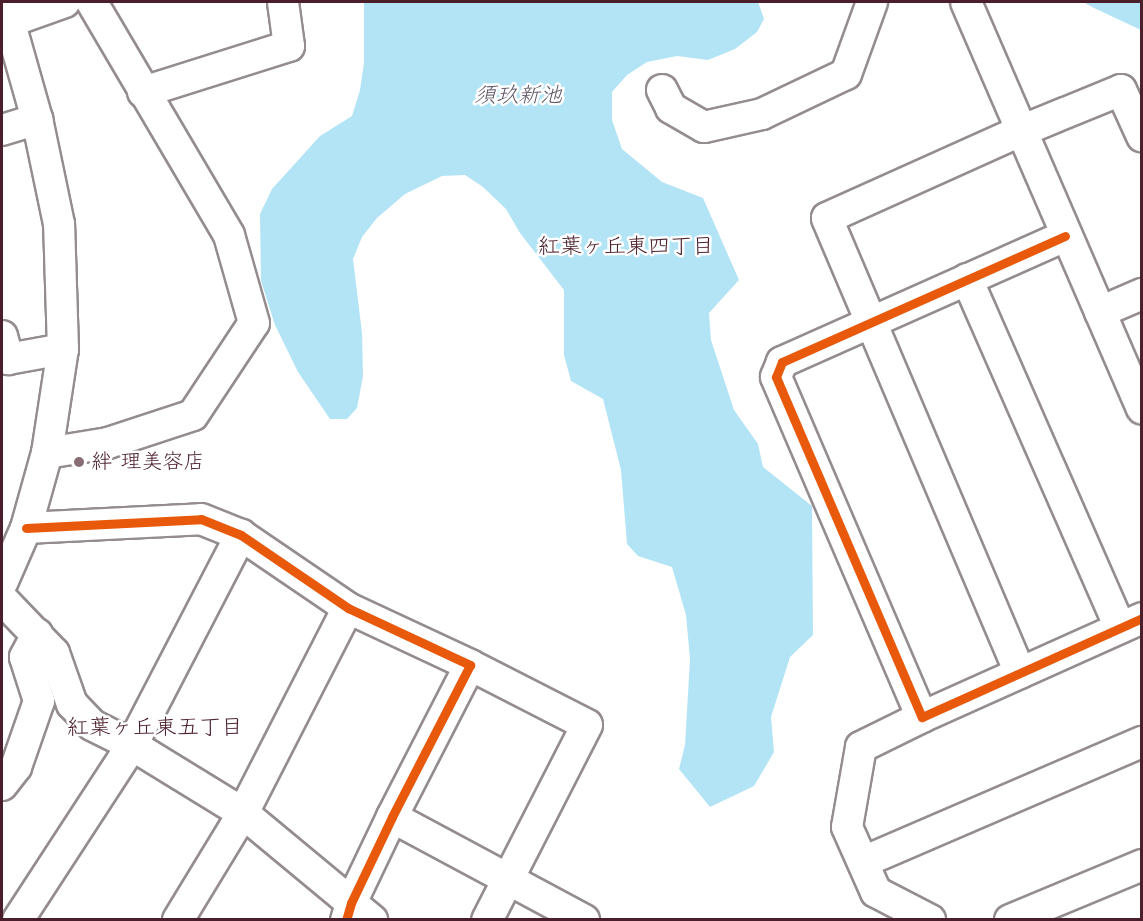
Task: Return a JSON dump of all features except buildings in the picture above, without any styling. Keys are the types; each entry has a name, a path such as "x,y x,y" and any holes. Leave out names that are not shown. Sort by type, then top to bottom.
{"street":[{"path":"2,583 26,528 47,453 63,348 58,224 37,119 6,12 65,2"},
{"path":"47,453 108,443 193,415 254,322 229,235 92,2"},
{"path":"143,92 290,46 283,2"},
{"path":"662,90 671,108 704,126 762,114 846,74 872,2"},
{"path":"966,2 1065,236 1142,409"},
{"path":"1020,673 827,218 1021,131 1121,90 1142,136"},
{"path":"2,130 37,119"},
{"path":"922,717 776,377 782,362 1065,236"},
{"path":"930,920 876,892 847,827 861,747 922,717 1131,623 968,279"},
{"path":"1100,312 1142,294"},
{"path":"4,352 63,348"},
{"path":"26,528 201,519 241,536 348,608 470,665 587,724 487,920"},
{"path":"18,920 132,745 241,536"},
{"path":"2,599 54,653 72,704 92,725 132,745 243,813 357,914 392,817 470,665"},
{"path":"178,920 243,813 348,608"},
{"path":"2,785 16,767 39,701 25,657 37,634"},
{"path":"863,862 1142,742"},
{"path":"392,817 584,920"},
{"path":"1024,917 1142,865"}],"water":[{"name":"須玖新池","path":"364,2 758,2 764,19 757,32 735,49 708,60 677,56 647,62 627,75 612,92 612,120 622,149 662,182 703,198 739,280 709,313 711,340 734,410 758,444 763,467 812,506 813,635 790,657 771,717 774,752 754,786 710,807 679,769 685,745 690,659 686,615 672,567 638,556 627,544 621,470 603,399 571,381 564,355 564,290 520,233 506,209 483,187 465,175 442,176 405,194 377,218 362,237 353,259 362,333 363,376 357,408 347,419 330,419 298,372 275,325 261,281 260,214 272,189 320,136 352,116 360,90 364,63"},
{"path":"1083,2 1141,2 1141,30 1094,8"}],"cycle path":[{"path":"1065,236 782,362 776,377 922,717 1142,618"},
{"path":"26,528 201,519 241,535 348,608 470,665 392,817 351,903 346,920"}],"place":[{"name":"絆 理美容店","path":"79,462"}],"district":[{"name":"紅葉ヶ丘東四丁目","path":"626,247"},
{"name":"紅葉ヶ丘東五丁目","path":"155,728"}]}
